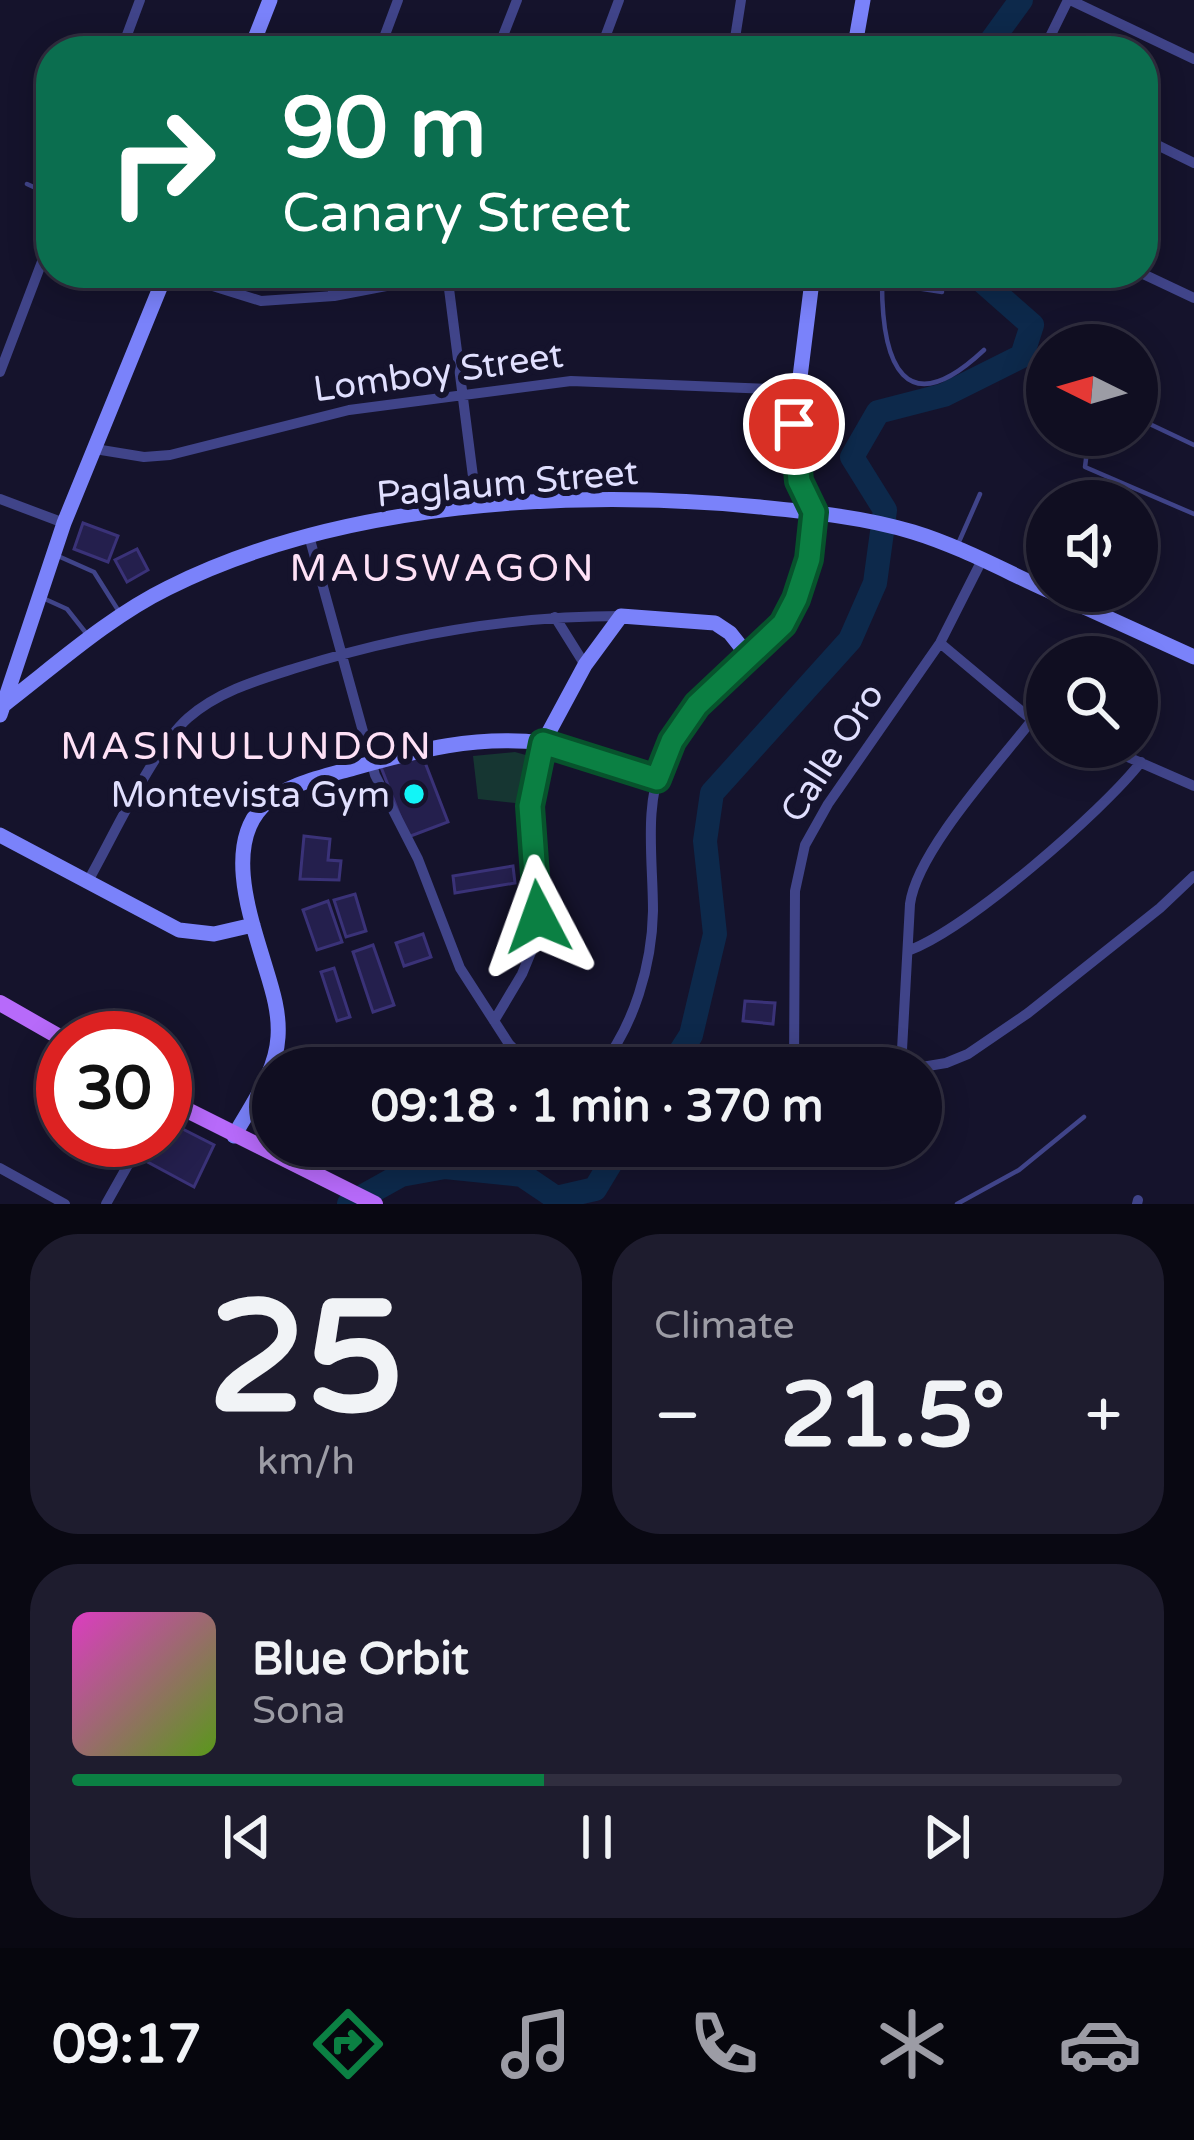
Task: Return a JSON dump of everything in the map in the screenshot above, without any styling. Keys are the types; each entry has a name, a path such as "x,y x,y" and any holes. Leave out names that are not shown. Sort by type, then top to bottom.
{"main road":[{"path":"0,1004 36,1025"},
{"path":"192,1114 375,1204"}],"street":[{"path":"127,36 140,0"},
{"path":"256,36 270,0"},
{"path":"385,36 398,0"},
{"path":"503,36 517,0"},
{"path":"606,36 619,0"},
{"path":"736,36 742,0"},
{"path":"857,36 863,0"},
{"path":"1051,36 1069,0 1145,36"},
{"path":"1158,42 1194,59"},
{"path":"1158,145 1194,163"},
{"path":"0,372 36,277"},
{"path":"1158,281 1194,298"},
{"path":"2,710 64,523 162,288"},
{"path":"218,288 261,301 374,288"},
{"path":"332,288 334,296"},
{"path":"451,288 477,508"},
{"path":"613,1047 631,1016 650,951 650,817 657,779 684,722 717,683 783,624 809,559 814,512 799,481 796,390 811,288"},
{"name":"Lomboy Street","path":"94,449 144,457 170,455 349,410 571,381 796,390"},
{"name":"Paglaum Street","path":"2,710 122,615 171,586 309,536 477,508 641,498 814,512 914,532 1026,581"},
{"path":"0,499 64,523"},
{"path":"309,536 371,764 418,859 460,968 512,1047"},
{"name":"Calle Oro","path":"794,1047 795,891 805,845 828,804 940,644 982,560"},
{"name":"Paglaum Street","path":"1094,612 1194,657"},
{"path":"494,1021 534,945 538,885 530,806 543,743 585,665 621,616"},
{"path":"88,881 164,746 189,717 238,687 340,655 428,635 555,617 715,623 749,657"},
{"path":"555,617 585,665"},
{"path":"940,644 1026,716"},
{"path":"903,1047 910,904 916,880 966,804 1026,729"},
{"path":"233,1136 274,1061 278,1040 275,999 253,925 244,855 249,829 263,806 286,792 371,764 477,739 543,743 657,779"},
{"path":"910,950 955,924 1071,832 1136,768"},
{"path":"1154,768 1194,787"},
{"path":"0,835 157,921 189,932 214,934 253,925"},
{"path":"942,1065 968,1054 1028,1013 1194,876"},
{"path":"106,1204 127,1167"},
{"path":"0,1168 65,1204"}],"lane":[{"path":"27,184 36,188"},
{"path":"882,288 884,339 907,378 924,384 946,380 984,350"},
{"path":"912,288 942,292"},
{"path":"1158,428 1194,445"},
{"path":"1086,456 1085,467 1194,514"},
{"path":"956,547 980,494"},
{"path":"54,554 94,572 122,615"},
{"path":"40,597 67,609 90,639"},
{"path":"957,1204 1019,1170 1084,1117"}],"green space":[{"path":"515,752 533,757 524,804 478,799 473,756"}],"building":[{"path":"83,523 118,536 108,562 74,549"},
{"path":"137,549 148,570 127,582 115,560"},
{"name":"Montevista Gym","path":"421,752 448,822 408,837 381,767"},
{"path":"304,836 330,839 328,860 341,861 339,880 300,879"},
{"path":"513,866 515,883 455,893 453,876"},
{"path":"355,894 366,931 346,937 334,900"},
{"path":"328,901 342,942 317,950 303,910"},
{"path":"423,934 431,957 404,966 396,943"},
{"path":"373,945 394,1005 373,1012 353,952"},
{"path":"334,968 350,1017 337,1021 321,972"},
{"path":"745,1001 775,1003 773,1024 743,1021"},
{"path":"192,1134 214,1145 194,1187 157,1167 192,1167"}],"waterway":[{"path":"995,36 1021,0"},
{"path":"683,1047 691,1035 715,934 705,841 712,793 850,640 875,583 885,510 852,457 878,412 944,395 1022,356 1032,325 990,288"},
{"path":"349,1204 401,1175 445,1167"},
{"path":"445,1167 522,1175 556,1198 595,1189 608,1167"}],"place":[{"name":"Montevista Gym","path":"414,794"}],"district":[{"name":"MAUSWAGON","path":"443,567"},
{"name":"MASINULUNDON","path":"247,745"}],"route":[{"path":"538,917 530,806 543,743 657,779 672,741 697,705 790,612 814,534 814,512 799,481 794,424"}]}
